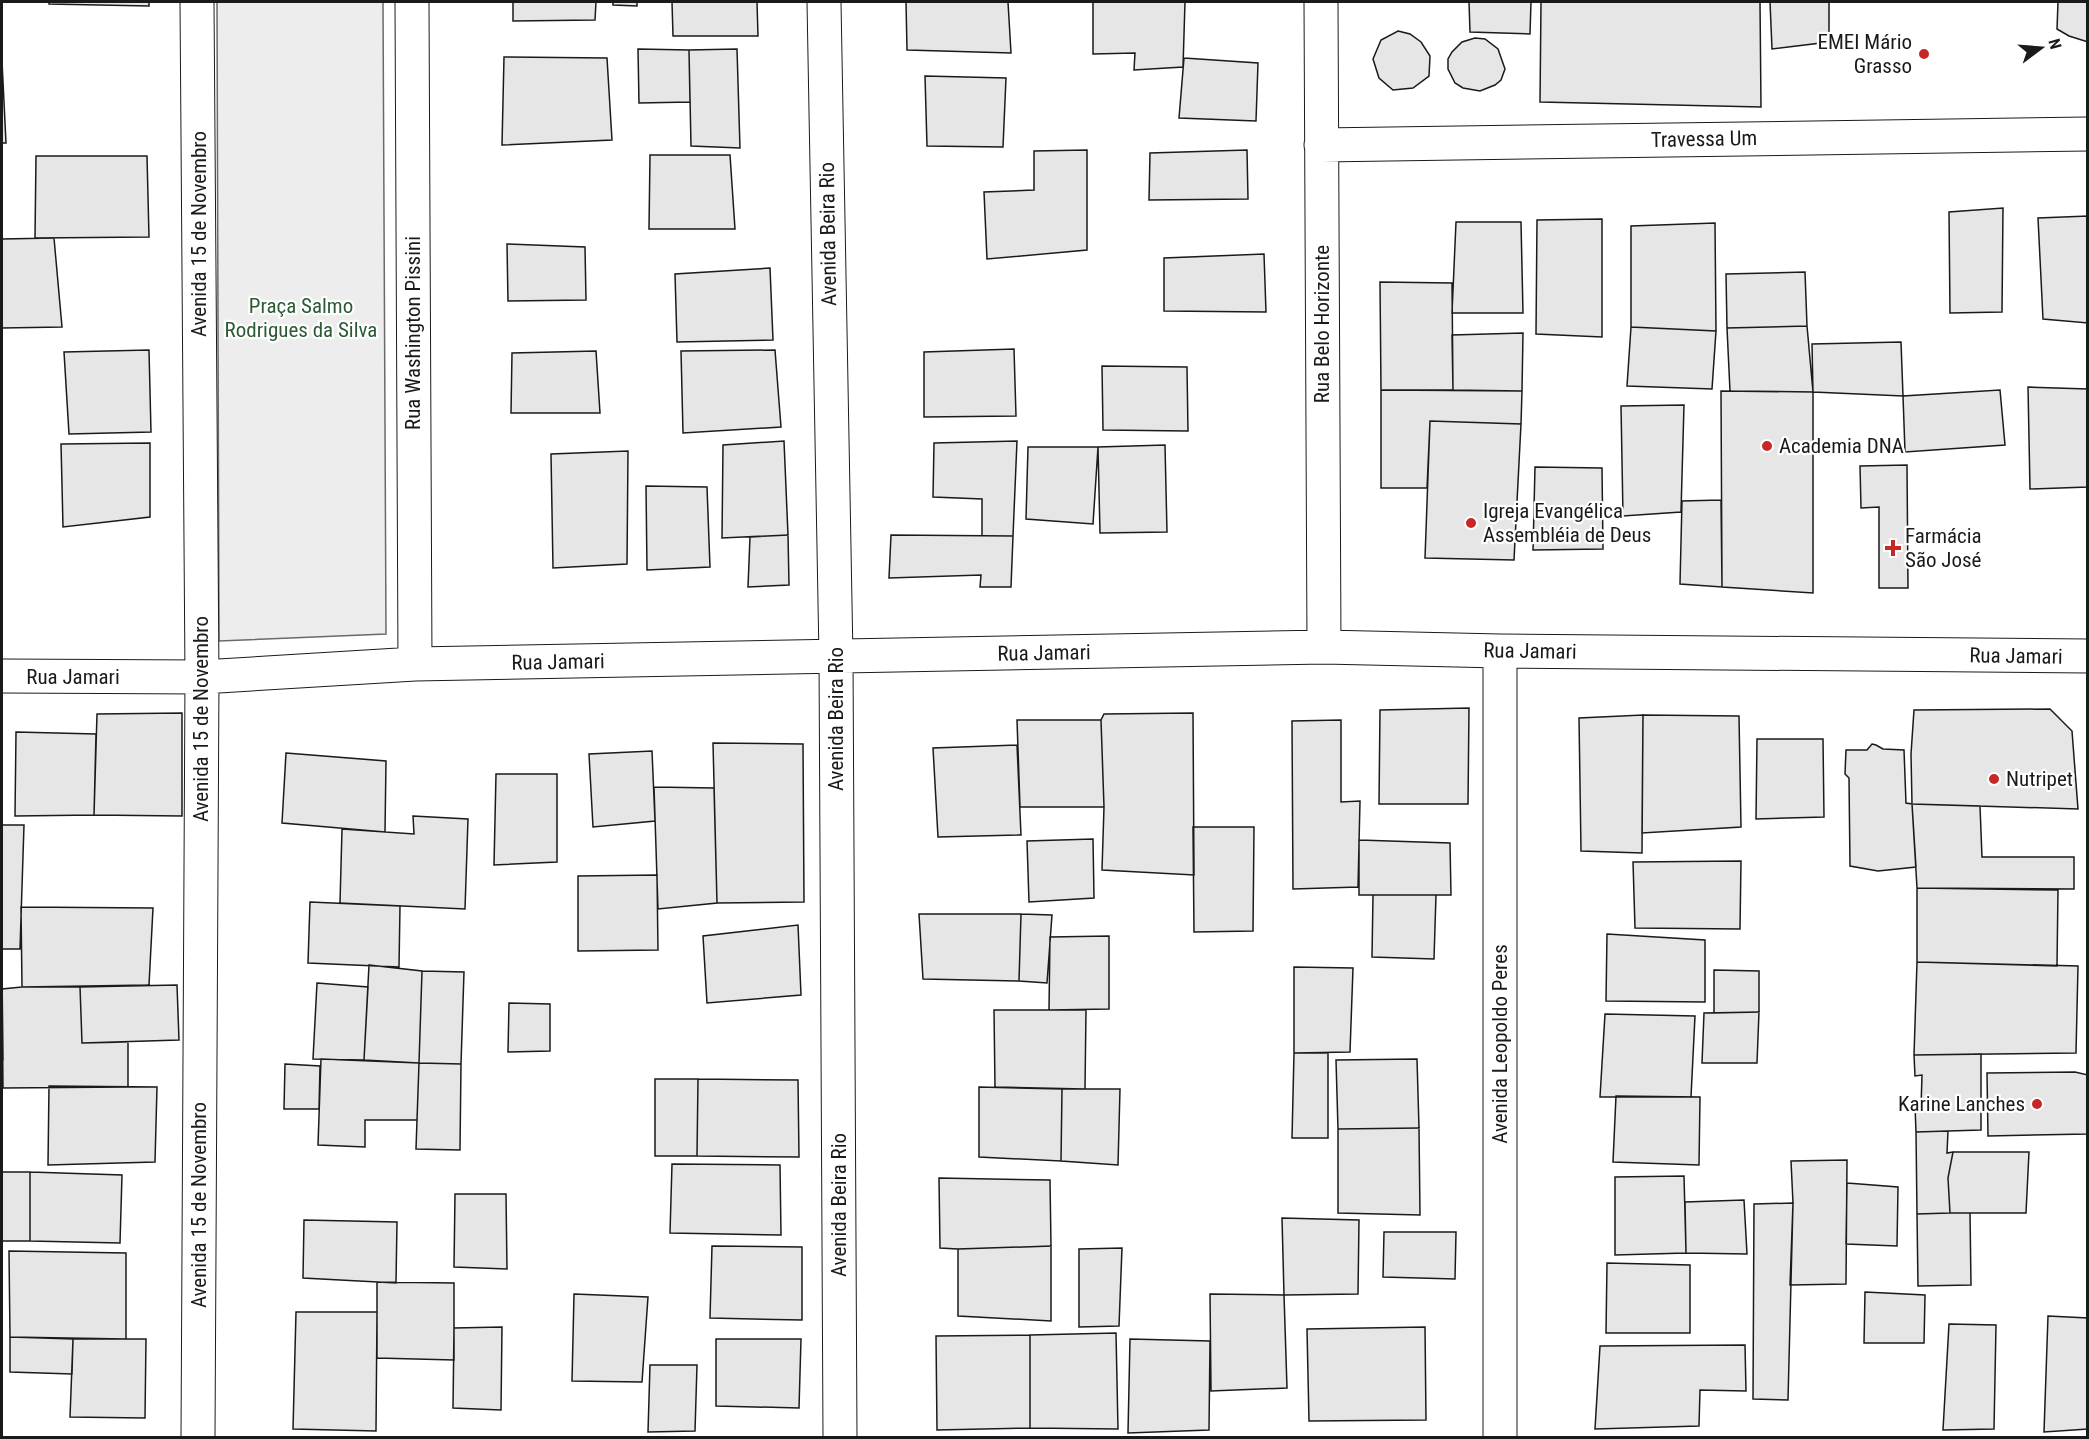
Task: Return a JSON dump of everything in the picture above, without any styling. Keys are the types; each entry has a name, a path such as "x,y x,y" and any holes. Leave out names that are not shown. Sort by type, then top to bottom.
{"street":[{"name":"Avenida 15 de Novembro","path":"197,2 202,677 198,1437"},
{"name":"Rua Washington Pissini","path":"412,2 415,664"},
{"name":"Avenida Beira Rio","path":"824,2 836,657 840,1437"},
{"name":"Rua Belo Horizonte","path":"1321,2 1324,647"},
{"name":"Travessa Um","path":"1321,145 2088,134"},
{"name":"Rua Jamari","path":"2,676 202,677 415,664 1324,647 1500,651 2088,656"},
{"name":"Avenida Leopoldo Peres","path":"1500,651 1500,1437"}],"shaded area":[{"name":"Praça Salmo Rodrigues da Silva","path":"217,2 383,2 386,634 219,641"}],"building":[{"path":"49,2 149,2 149,6 49,4"},
{"path":"513,2 596,2 595,20 513,21"},
{"path":"613,2 637,2 637,6 613,5"},
{"path":"672,2 757,2 758,36 673,36"},
{"path":"906,2 1008,2 1011,53 907,50"},
{"path":"1093,2 1185,2 1183,67 1134,70 1135,53 1093,54"},
{"path":"1469,2 1531,2 1530,34 1470,32"},
{"path":"1541,2 1760,2 1761,107 1540,102"},
{"path":"1770,2 1829,2 1829,42 1772,49"},
{"path":"2058,2 2088,2 2088,42 2069,36 2057,29"},
{"path":"1398,31 1410,34 1421,42 1430,56 1429,76 1413,88 1393,90 1379,78 1373,59 1381,40"},
{"path":"1475,38 1485,39 1498,49 1505,69 1501,80 1480,91 1463,88 1455,83 1448,69 1448,59 1452,52 1462,42"},
{"path":"638,49 689,50 690,102 639,103"},
{"path":"737,49 740,148 691,146 689,50"},
{"path":"504,57 607,58 612,140 502,145"},
{"path":"1184,58 1258,63 1256,121 1179,118"},
{"path":"2,61 6,143 2,143"},
{"path":"925,76 1006,78 1003,147 927,146"},
{"path":"1087,150 1087,250 987,259 984,192 1034,190 1034,151"},
{"path":"1247,150 1248,199 1149,200 1150,153"},
{"path":"650,155 730,155 735,229 649,229"},
{"path":"36,156 147,156 149,237 35,238"},
{"path":"2003,208 2002,312 1950,313 1949,212"},
{"path":"2088,216 2088,323 2043,319 2038,218"},
{"path":"1602,219 1602,337 1536,334 1537,220"},
{"path":"1456,222 1521,222 1523,313 1452,313"},
{"path":"1715,223 1716,331 1631,327 1631,226"},
{"path":"54,238 62,327 2,328 2,239"},
{"path":"507,244 585,247 586,300 508,301"},
{"path":"1264,254 1266,312 1164,311 1164,258"},
{"path":"770,268 773,340 677,342 675,274"},
{"path":"1805,272 1807,326 1727,328 1726,274"},
{"path":"1380,282 1452,283 1453,390 1381,390"},
{"path":"1807,326 1813,392 1730,391 1727,328"},
{"path":"1631,327 1716,331 1712,389 1627,386"},
{"path":"1523,333 1522,391 1453,390 1452,335"},
{"path":"1901,342 1903,396 1813,392 1812,344"},
{"path":"1014,349 1016,416 924,417 924,352"},
{"path":"149,350 151,432 69,434 64,352"},
{"path":"775,350 781,427 683,433 681,351"},
{"path":"596,351 600,413 511,413 512,353"},
{"path":"1102,366 1187,367 1188,431 1103,430"},
{"path":"2028,387 2088,389 2088,487 2030,489"},
{"path":"1381,390 1522,391 1521,424 1430,421 1427,488 1381,488"},
{"path":"2000,390 2005,445 1905,452 1903,396"},
{"name":"Academia DNA","path":"1721,391 1813,392 1813,593 1722,587"},
{"path":"1684,405 1681,512 1623,516 1621,406"},
{"name":"Igreja Evangélica Assembléia de Deus","path":"1430,421 1521,424 1514,560 1425,558"},
{"path":"784,441 788,535 722,538 723,445"},
{"path":"1017,441 1013,536 982,536 982,499 933,497 934,443"},
{"path":"150,443 150,517 63,527 61,444"},
{"path":"1165,445 1167,532 1100,533 1098,447"},
{"path":"1028,447 1098,447 1093,524 1026,519"},
{"path":"628,451 627,564 553,568 551,454"},
{"name":"Farmácia São José","path":"1907,465 1908,588 1879,588 1879,507 1861,508 1860,466"},
{"path":"1535,467 1602,468 1603,549 1533,550"},
{"path":"646,486 707,487 710,567 647,570"},
{"path":"1721,500 1722,587 1680,584 1682,501"},
{"path":"788,535 789,585 748,587 750,537"},
{"path":"891,535 1013,536 1011,587 980,587 981,575 889,578"},
{"path":"1469,708 1468,804 1379,804 1380,710"},
{"name":"Nutripet","path":"2050,709 2072,731 2078,809 1912,804 1911,754 1914,710"},
{"path":"182,713 182,816 94,815 97,714"},
{"path":"1193,713 1194,875 1102,870 1104,807 1101,720 1104,714"},
{"path":"1643,715 1739,716 1741,827 1642,833"},
{"path":"1643,715 1642,853 1581,851 1579,718"},
{"path":"1017,720 1101,720 1104,807 1020,807"},
{"path":"1341,720 1341,802 1360,801 1358,887 1293,889 1292,721"},
{"path":"16,732 96,734 94,815 15,816"},
{"path":"1757,739 1823,739 1824,817 1756,819"},
{"path":"713,743 803,744 804,902 717,903"},
{"path":"1872,744 1883,749 1904,750 1906,803 1912,804 1916,867 1878,871 1850,866 1849,778 1845,774 1846,750 1867,750"},
{"path":"1017,745 1021,835 938,837 933,748"},
{"path":"652,751 655,821 593,827 589,754"},
{"path":"286,753 386,761 385,832 282,823"},
{"path":"496,774 557,774 557,862 494,865"},
{"path":"654,787 714,788 717,903 658,909"},
{"path":"1912,804 1980,806 1982,857 2074,857 2074,889 1917,888"},
{"path":"413,816 468,819 465,909 340,903 342,829 414,834"},
{"path":"2,825 24,825 20,949 2,949"},
{"path":"1193,827 1254,827 1253,931 1194,932"},
{"path":"1093,839 1094,898 1029,902 1027,841"},
{"path":"1359,840 1450,843 1451,895 1359,895"},
{"path":"1741,861 1740,929 1635,928 1633,862"},
{"path":"657,875 658,950 578,951 578,876"},
{"path":"1917,888 2058,890 2057,966 1917,962"},
{"path":"1373,895 1436,895 1434,959 1372,957"},
{"path":"310,902 400,906 399,967 308,963"},
{"path":"21,907 153,908 149,985 22,987"},
{"path":"919,914 1021,914 1019,981 923,979"},
{"path":"1021,914 1052,915 1047,983 1019,981"},
{"path":"798,925 801,995 707,1003 703,936"},
{"path":"1607,934 1705,940 1705,1002 1606,1001"},
{"path":"1109,936 1109,1009 1049,1010 1050,937"},
{"path":"1917,962 2078,966 2076,1053 1914,1055"},
{"path":"369,965 422,971 419,1063 364,1060"},
{"path":"1294,967 1353,968 1350,1052 1294,1053"},
{"path":"1714,970 1759,971 1759,1012 1714,1013"},
{"path":"422,971 464,972 461,1064 419,1063"},
{"path":"2,973 3,1060 2,1060"},
{"path":"317,983 368,987 364,1060 313,1059"},
{"path":"177,985 179,1040 82,1043 80,987"},
{"path":"80,987 82,1043 128,1042 128,1087 3,1088 2,989"},
{"path":"509,1003 550,1004 550,1051 508,1052"},
{"path":"994,1010 1086,1010 1085,1089 995,1087"},
{"path":"1759,1012 1757,1063 1702,1063 1704,1013"},
{"path":"1605,1014 1695,1016 1691,1097 1600,1097"},
{"path":"1294,1053 1328,1053 1328,1138 1292,1138"},
{"path":"1981,1054 1981,1130 1916,1132 1915,1106 1921,1107 1922,1075 1915,1076 1914,1055"},
{"path":"321,1059 419,1063 417,1120 365,1120 365,1147 318,1145"},
{"path":"1417,1059 1419,1128 1338,1129 1336,1060"},
{"path":"419,1063 461,1064 460,1150 416,1149"},
{"path":"285,1064 320,1066 319,1109 284,1109"},
{"name":"Karine Lanches","path":"2075,1072 2088,1075 2088,1134 1988,1136 1987,1073"},
{"path":"655,1079 698,1079 697,1156 655,1156"},
{"path":"698,1079 798,1080 799,1157 697,1156"},
{"path":"49,1086 157,1087 155,1162 48,1165"},
{"path":"979,1087 1062,1089 1061,1161 979,1157"},
{"path":"1062,1089 1120,1089 1118,1165 1061,1161"},
{"path":"1616,1096 1700,1097 1699,1165 1613,1162"},
{"path":"1419,1128 1420,1215 1338,1213 1338,1129"},
{"path":"1948,1131 1947,1153 1953,1152 1948,1178 1950,1213 1917,1214 1916,1132"},
{"path":"1953,1152 2029,1152 2026,1213 1950,1213 1948,1178"},
{"path":"1847,1160 1846,1284 1790,1285 1793,1203 1791,1161"},
{"path":"672,1164 780,1165 781,1235 670,1233"},
{"path":"2,1172 30,1172 30,1241 2,1241"},
{"path":"30,1172 122,1175 120,1243 30,1241"},
{"path":"1684,1176 1686,1253 1615,1255 1615,1177"},
{"path":"939,1178 1050,1180 1051,1246 940,1248"},
{"path":"1847,1183 1898,1187 1897,1246 1846,1244"},
{"path":"455,1194 506,1194 507,1269 454,1267"},
{"path":"1744,1200 1747,1254 1686,1253 1685,1202"},
{"path":"1793,1203 1788,1400 1753,1399 1754,1204"},
{"path":"1970,1213 1971,1285 1918,1286 1917,1214"},
{"path":"1282,1218 1359,1220 1358,1294 1284,1295"},
{"path":"304,1220 397,1222 396,1283 303,1278"},
{"path":"1384,1232 1456,1232 1455,1279 1383,1277"},
{"path":"712,1246 802,1247 802,1320 710,1318"},
{"path":"1051,1246 1051,1321 958,1316 958,1249"},
{"path":"1122,1248 1119,1326 1079,1327 1079,1249"},
{"path":"9,1251 126,1253 126,1339 10,1337"},
{"path":"1607,1263 1690,1265 1690,1333 1606,1333"},
{"path":"377,1282 454,1283 454,1360 377,1358"},
{"path":"1865,1292 1925,1295 1924,1343 1864,1343"},
{"path":"574,1294 648,1297 642,1382 572,1381"},
{"path":"1210,1294 1284,1295 1287,1388 1211,1391"},
{"path":"296,1312 377,1312 376,1431 293,1429"},
{"path":"2048,1316 2088,1318 2088,1429 2044,1432"},
{"path":"1949,1324 1996,1325 1994,1429 1943,1430"},
{"path":"502,1327 501,1410 453,1408 454,1328"},
{"path":"1425,1327 1426,1420 1309,1421 1307,1329"},
{"path":"1116,1333 1118,1429 1030,1428 1030,1335"},
{"path":"1030,1335 1030,1428 937,1430 936,1336"},
{"path":"10,1337 73,1339 72,1374 10,1372"},
{"path":"73,1339 146,1339 145,1418 70,1417"},
{"path":"716,1339 801,1339 799,1408 716,1406"},
{"path":"1130,1339 1210,1341 1209,1430 1128,1433"},
{"path":"1745,1345 1746,1391 1700,1390 1699,1426 1595,1429 1600,1346"},
{"path":"650,1365 697,1365 695,1431 648,1432"}],"place":[{"name":"EMEI Mário Grasso","path":"1924,54"},
{"name":"Academia DNA","path":"1767,446"},
{"name":"Igreja Evangélica Assembléia de Deus","path":"1471,523"},
{"name":"Farmácia São José","path":"1893,548"},
{"name":"Nutripet","path":"1994,779"},
{"name":"Karine Lanches","path":"2037,1104"}]}
